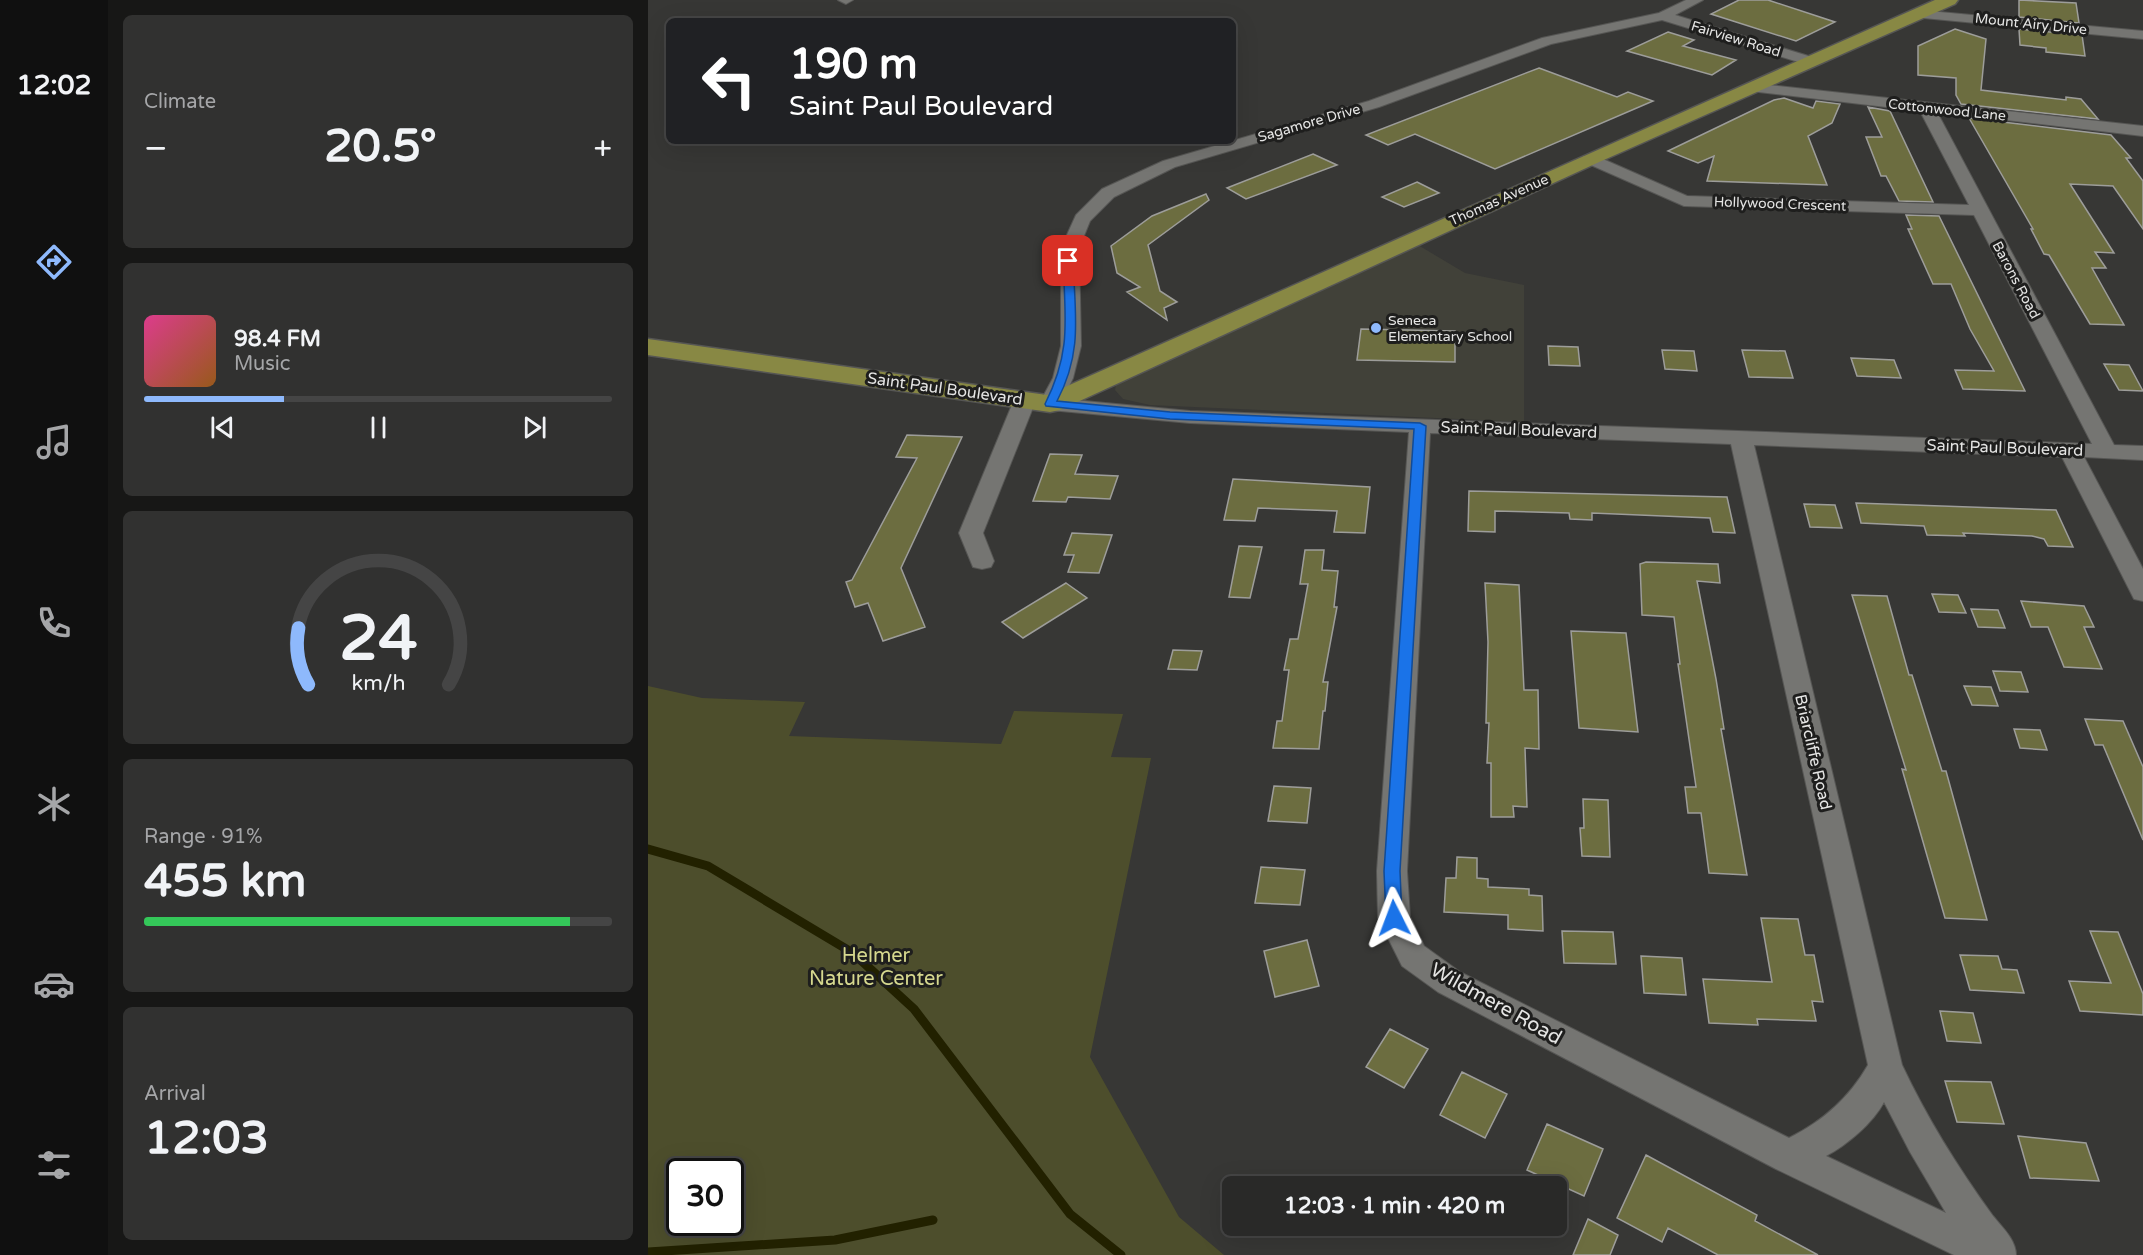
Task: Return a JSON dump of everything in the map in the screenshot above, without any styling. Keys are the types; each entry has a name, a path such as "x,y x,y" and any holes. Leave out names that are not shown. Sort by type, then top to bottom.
{"main road":[{"name":"Thomas Avenue","path":"1038,402 1949,0"},
{"name":"Saint Paul Boulevard","path":"648,347 1038,402"}],"street":[{"name":"Sagamore Drive","path":"981,561 971,533 1038,402 1064,378 1071,346 1070,248 1082,219 1108,193 1169,164 1374,104 1547,41 1663,16 1696,0"},
{"name":"Mount Airy Drive","path":"1918,14 2143,35"},
{"name":"Fairview Road","path":"1663,16 1810,61"},
{"name":"Cottonwood Lane","path":"1750,87 2143,131"},
{"name":"Barons Road","path":"1926,107 1978,210 2107,452"},
{"name":"Hollywood Crescent","path":"1590,159 1684,201 1978,210"},
{"name":"Saint Paul Boulevard","path":"1038,402 1170,415 2143,453"},
{"name":"Wildmere Road","path":"1420,426 1392,871 1394,918 1413,956 1449,982 1789,1157 1997,1255"},
{"name":"Briarcliffe Road","path":"1741,438 1885,1066 1910,1123 1954,1195 1997,1255"},
{"path":"2070,451 2143,593"},
{"path":"1789,1157 1827,1137 1867,1100 1885,1066"}],"shaded area":[{"name":"Seneca Elementary School","path":"1418,245 1465,273 1524,285 1524,422 1150,405 1123,399 1115,390 1116,384"}],"green space":[{"name":"Helmer Nature Center","path":"648,686 702,698 805,702 789,736 1001,744 1014,711 1123,714 1111,757 1151,758 1090,1057 1179,1217 1224,1255 648,1255"}],"building":[{"path":"1739,0 1768,0 1835,22 1796,41 1711,14"},
{"path":"2019,0 2076,3 2079,23 2019,17"},
{"path":"1955,29 1986,39 1981,90 2066,100 2066,97 2081,99 2098,119 1961,104 1956,95 1956,78 1918,75 1918,46"},
{"path":"2019,29 2082,35 2085,56 2046,52 2046,48 2020,45"},
{"path":"1668,32 1694,40 1683,46 1736,60 1712,75 1627,51"},
{"path":"1539,68 1617,97 1628,92 1653,101 1495,169 1415,134 1388,145 1366,135"},
{"path":"1784,98 1813,108 1816,101 1840,104 1832,123 1808,136 1827,185 1707,181 1714,156 1698,163 1668,151 1774,100"},
{"path":"1868,107 1890,111 1933,202 1899,201 1886,176 1881,176 1866,137 1882,137"},
{"path":"1969,118 2111,135 2131,158 2126,158 2143,181 2143,229 2113,186 2070,184 2114,253 2095,252 2106,268 2092,268 2124,325 2090,324 2049,255 2044,254 2031,229 2033,229"},
{"path":"1313,154 1337,165 1246,199 1227,188"},
{"path":"1417,182 1439,193 1404,207 1382,197"},
{"path":"1206,194 1209,200 1148,245 1160,291 1177,302 1164,308 1167,320 1127,292 1140,287 1117,273 1111,246 1152,216"},
{"path":"1906,215 1939,216 2025,391 1963,389 1955,370 1994,371 1970,329 1951,284 1933,284 1908,229 1912,229"},
{"name":"Seneca Elementary School","path":"1361,329 1455,331 1455,362 1357,360"},
{"path":"1548,346 1578,347 1580,366 1549,365"},
{"path":"1662,350 1694,351 1697,371 1665,369"},
{"path":"1742,350 1785,351 1793,378 1749,377"},
{"path":"1851,358 1894,360 1901,378 1857,376"},
{"path":"2104,364 2129,365 2143,391 2119,390"},
{"path":"907,435 962,437 901,568 925,627 883,641 868,603 855,607 846,582 852,580 917,458 896,457"},
{"path":"1050,454 1082,455 1075,474 1118,476 1110,499 1068,497 1066,502 1033,501"},
{"path":"1233,479 1370,487 1365,533 1334,532 1337,511 1258,508 1255,521 1224,520"},
{"path":"1469,491 1727,497 1735,533 1713,532 1710,518 1592,513 1592,520 1570,519 1569,513 1495,511 1495,532 1468,531"},
{"path":"1856,503 2056,510 2073,547 2048,546 2044,539 2032,536 1963,533 1965,536 1927,535 1924,526 1861,523"},
{"path":"1804,504 1835,505 1842,528 1810,527"},
{"path":"1072,533 1112,535 1099,573 1068,572 1074,555 1064,555"},
{"path":"1239,546 1262,547 1250,598 1229,597"},
{"path":"1305,550 1324,550 1322,570 1338,571 1334,607 1337,607 1323,682 1328,682 1319,749 1273,748 1277,721 1282,721 1289,670 1284,670 1290,639 1298,639 1308,584 1300,584"},
{"path":"1646,562 1718,564 1720,583 1697,581 1716,679 1724,729 1721,729 1747,875 1709,873 1701,813 1688,813 1685,787 1696,787 1678,664 1680,664 1674,617 1642,615 1640,564"},
{"path":"1066,583 1087,598 1023,638 1002,622"},
{"path":"1485,583 1519,585 1524,690 1538,690 1539,749 1525,748 1527,807 1513,806 1514,817 1491,817 1491,763 1487,763 1489,723 1486,723 1488,642"},
{"path":"1932,594 1958,595 1966,613 1939,612"},
{"path":"1852,595 1887,596 1909,675 1912,675 1942,771 1946,771 1987,920 1945,918 1902,769 1906,770"},
{"path":"2021,601 2084,606 2094,627 2084,627 2102,669 2064,667 2048,627 2031,627"},
{"path":"1971,609 1998,610 2005,628 1978,627"},
{"path":"1571,631 1626,633 1638,732 1579,728"},
{"path":"1173,650 1202,651 1197,670 1168,669"},
{"path":"1993,671 2021,672 2028,692 2000,691"},
{"path":"1964,686 1991,687 1998,706 1972,705"},
{"path":"2085,719 2123,721 2143,767 2143,840 2103,745 2095,745"},
{"path":"2014,729 2040,730 2047,750 2020,748"},
{"path":"1274,786 1311,788 1307,823 1268,821"},
{"path":"1583,799 1608,800 1610,857 1582,856 1580,828 1584,828"},
{"path":"1457,857 1477,858 1477,878 1488,879 1488,887 1529,889 1529,895 1542,896 1543,931 1508,929 1508,915 1444,912 1446,878 1456,878"},
{"path":"1261,867 1305,870 1300,905 1255,903"},
{"path":"1761,918 1798,919 1805,955 1814,955 1823,1002 1812,1001 1816,1021 1757,1019 1758,1025 1709,1023 1703,979 1772,982"},
{"path":"1562,931 1613,932 1616,964 1564,963"},
{"path":"2090,931 2118,932 2143,994 2143,1015 2080,1011 2069,981 2111,983"},
{"path":"1307,940 1319,986 1275,997 1264,951"},
{"path":"1960,955 1998,956 2002,969 2017,970 2024,993 1970,990"},
{"path":"1641,956 1682,958 1686,995 1644,993"},
{"path":"1940,1011 1973,1013 1981,1043 1947,1041"},
{"path":"1390,1029 1428,1049 1404,1088 1366,1067"},
{"path":"1462,1072 1507,1094 1485,1138 1440,1115"},
{"path":"1945,1081 1991,1082 2004,1124 1957,1122"},
{"path":"1547,1124 1603,1149 1584,1196 1567,1188 1567,1176 1540,1176 1527,1170"},
{"path":"2018,1136 2086,1143 2099,1181 2030,1178"},
{"path":"1646,1155 1757,1215 1755,1221 1818,1255 1718,1255 1668,1228 1662,1242 1617,1218"},
{"path":"1588,1219 1618,1235 1610,1255 1573,1255"}],"waterway":[{"path":"648,849 708,866 853,953 914,1009 1070,1214 1121,1255"},
{"path":"648,1252 835,1240 933,1220"}],"place":[{"name":"Seneca Elementary School","path":"1376,328"}],"route":[{"path":"1068,261 1071,346 1069,362 1064,378 1050,404 1130,413 1420,426 1392,871 1394,918"}]}
